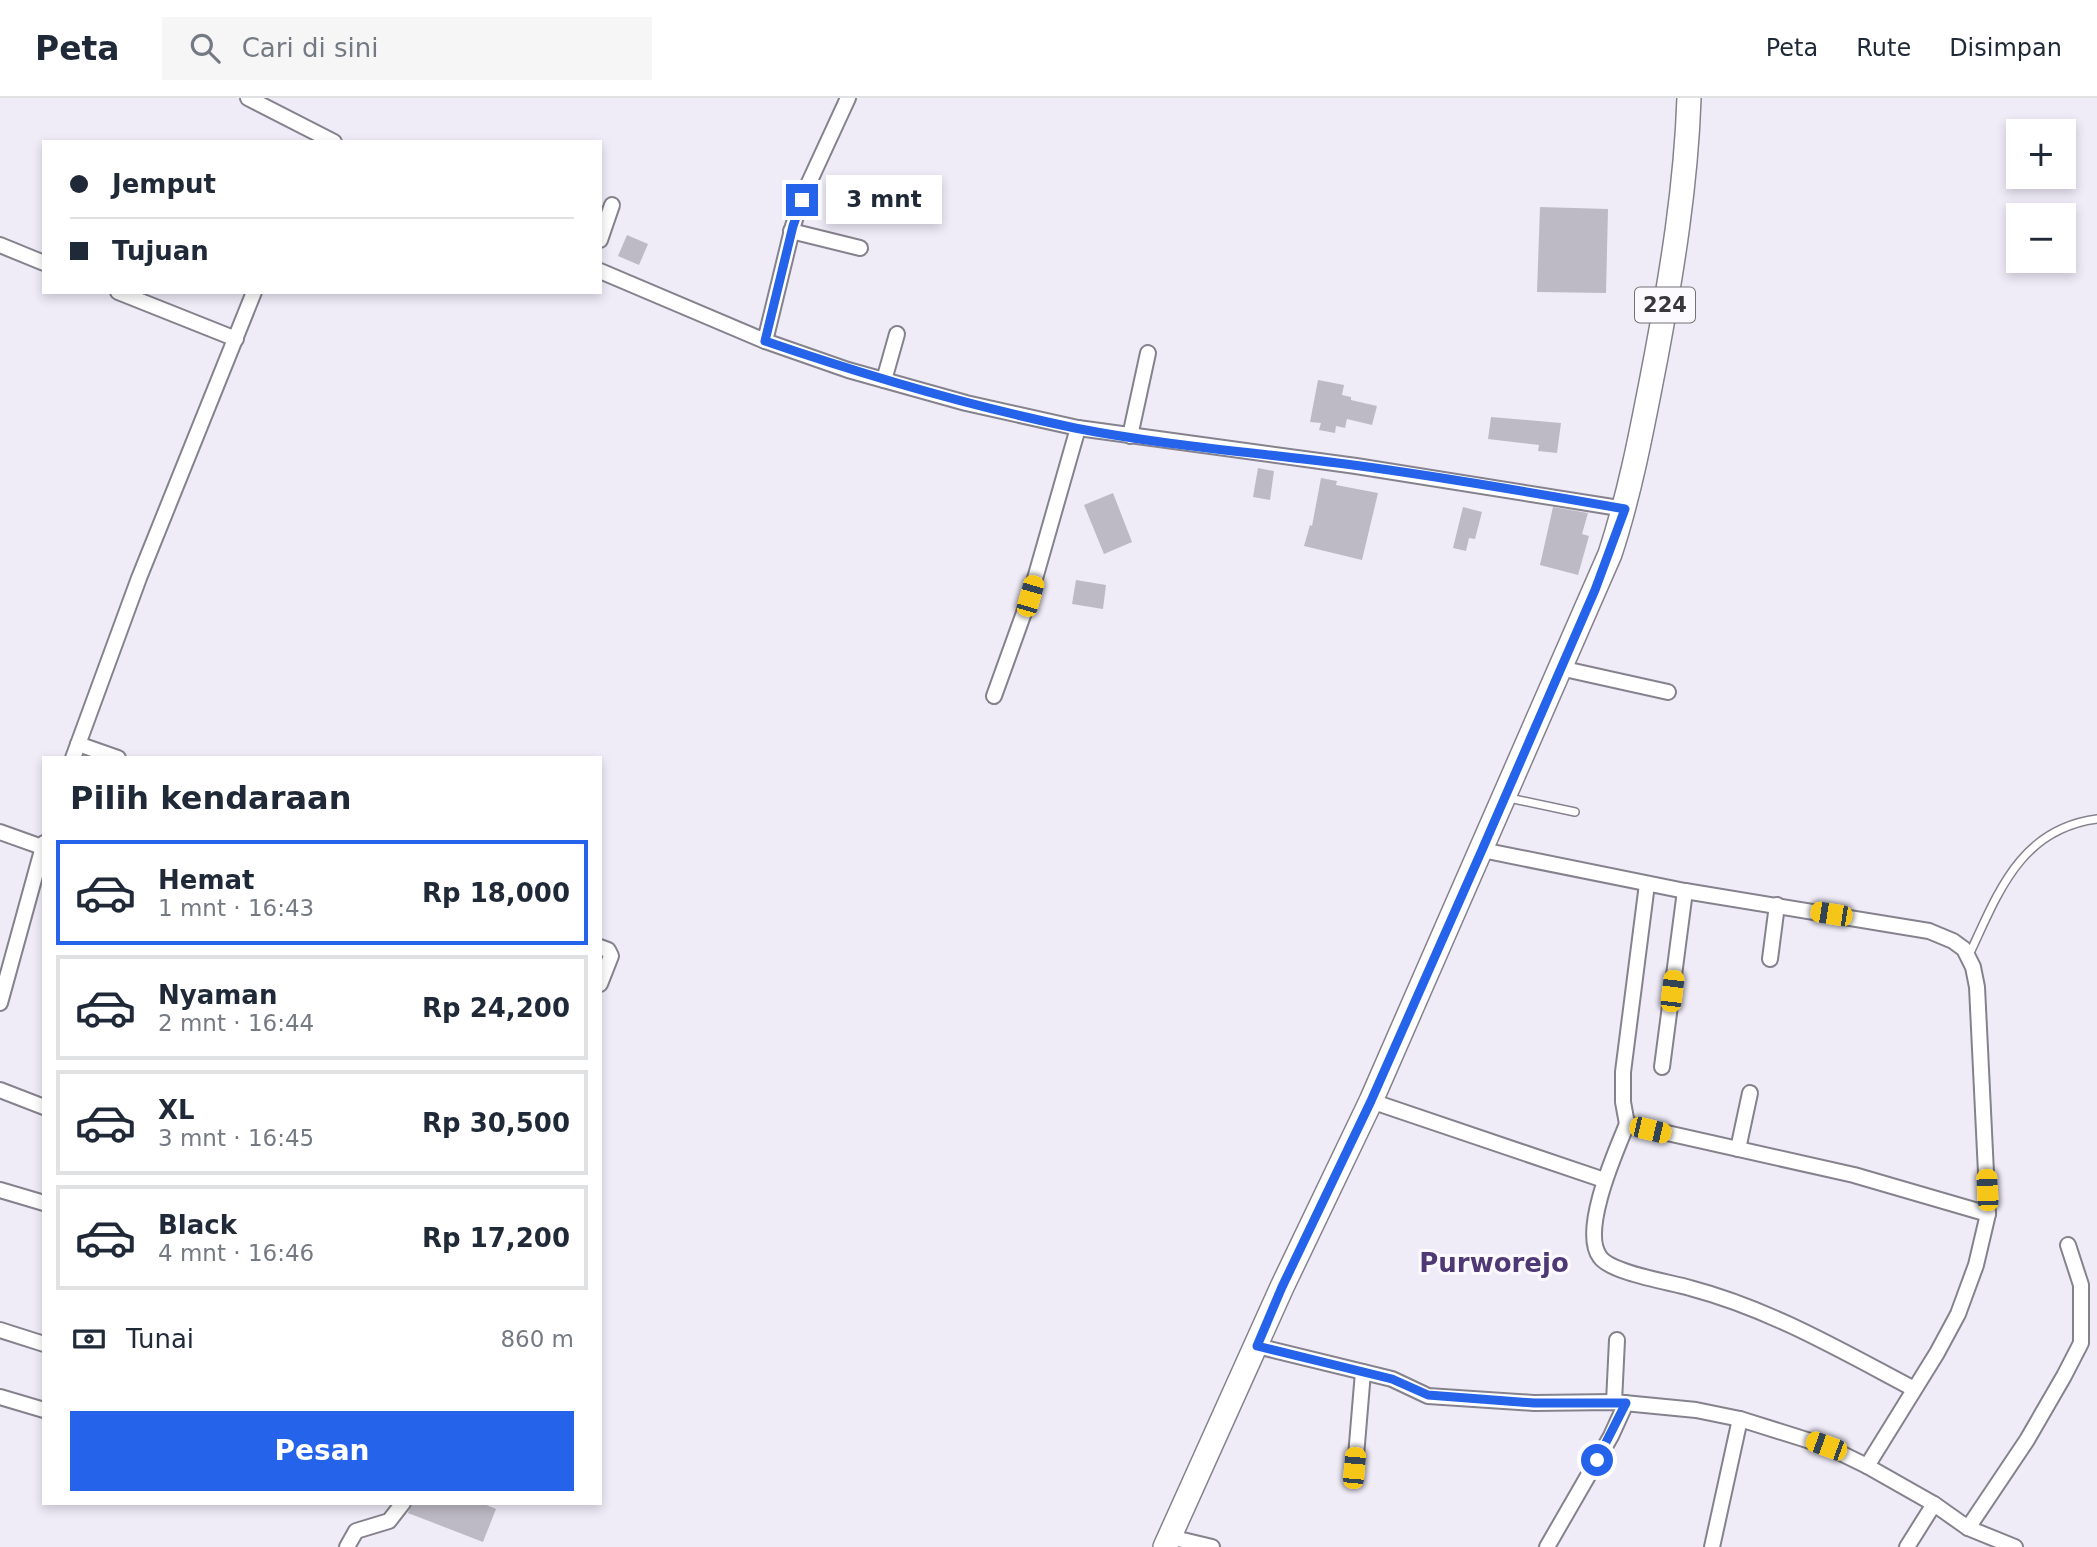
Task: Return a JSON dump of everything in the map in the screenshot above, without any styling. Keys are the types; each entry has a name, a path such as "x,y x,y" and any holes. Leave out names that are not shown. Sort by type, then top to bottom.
{"main road":[{"name":"224","path":"1167,1542 1282,1287 1371,1101 1595,590 1625,509 1643,426 1680,218 1689,98"}],"street":[{"path":"248,98 316,138"},
{"path":"276,113 282,98"},
{"path":"765,341 791,231 808,183 848,98"},
{"path":"602,234 611,205"},
{"path":"791,231 860,248"},
{"path":"0,245 42,262"},
{"path":"602,272 765,341 884,380 966,403 1077,428 1356,466 1625,509"},
{"path":"123,294 236,339"},
{"path":"106,756 76,751 139,578 253,294"},
{"path":"884,380 897,334"},
{"path":"1130,436 1148,353"},
{"path":"994,696 1030,596 1077,428"},
{"path":"1560,668 1668,692"},
{"path":"0,832 42,845"},
{"path":"0,1003 42,849"},
{"path":"1482,850 1685,891 1929,931 1953,941 1969,956 1977,987 1988,1214 1976,1265 1958,1314 1867,1466"},
{"path":"1647,884 1623,1072 1623,1102 1627,1124 1604,1180 1595,1238 1598,1256 1605,1263 1713,1294 1776,1318 1914,1390"},
{"path":"1662,1066 1685,891"},
{"path":"1770,959 1777,905"},
{"path":"602,948 608,950 611,956 602,979"},
{"path":"0,1090 42,1106"},
{"path":"1738,1149 1750,1093"},
{"path":"1371,1101 1604,1180"},
{"path":"1627,1124 1854,1175 1988,1214"},
{"path":"0,1190 42,1202"},
{"path":"1968,1528 2026,1440 2081,1343 2081,1285 2067,1245"},
{"path":"0,1330 42,1342"},
{"path":"1547,1547 1611,1436 1620,1402 1617,1340"},
{"path":"1257,1346 1392,1379 1428,1395 1534,1403 1620,1402 1696,1410 1740,1419 1802,1437 1867,1466 1934,1504 1968,1528 2015,1547"},
{"path":"1354,1468 1363,1372"},
{"path":"0,1397 42,1409"},
{"path":"1712,1547 1740,1419"},
{"path":"1907,1547 1934,1504"},
{"path":"347,1547 356,1531 389,1521 401,1505"},
{"path":"1167,1542 1212,1547"}],"lane":[{"path":"1505,797 1575,812"},
{"path":"1969,956 2005,882 2027,853 2066,825 2097,819"}],"building":[{"path":"1540,207 1608,209 1606,293 1537,292"},
{"path":"627,235 648,244 639,265 618,256"},
{"path":"1318,380 1344,385 1342,395 1377,406 1372,425 1347,419 1345,428 1336,426 1335,433 1319,430 1321,423 1310,422"},
{"path":"1491,417 1561,423 1557,453 1538,451 1539,445 1488,439"},
{"path":"1258,468 1274,471 1270,500 1253,497"},
{"path":"1321,478 1337,481 1336,485 1378,493 1362,560 1304,546 1310,525 1312,526"},
{"path":"1113,493 1132,542 1104,554 1084,505"},
{"path":"1463,507 1482,512 1475,539 1469,538 1466,551 1453,548"},
{"path":"1553,507 1588,513 1582,534 1589,536 1578,575 1540,565"},
{"path":"1076,580 1106,585 1103,609 1072,604"},
{"path":"411,1505 487,1505 496,1509 483,1542 408,1513"}],"district":[{"name":"Purworejo","path":"1494,1263"}],"route":[{"path":"802,200 793,226 765,341 848,370 966,403 1077,428 1512,489 1625,509 1595,590 1482,850 1371,1101 1282,1287 1257,1346 1392,1379 1428,1395 1478,1401 1626,1403 1597,1460"}]}
